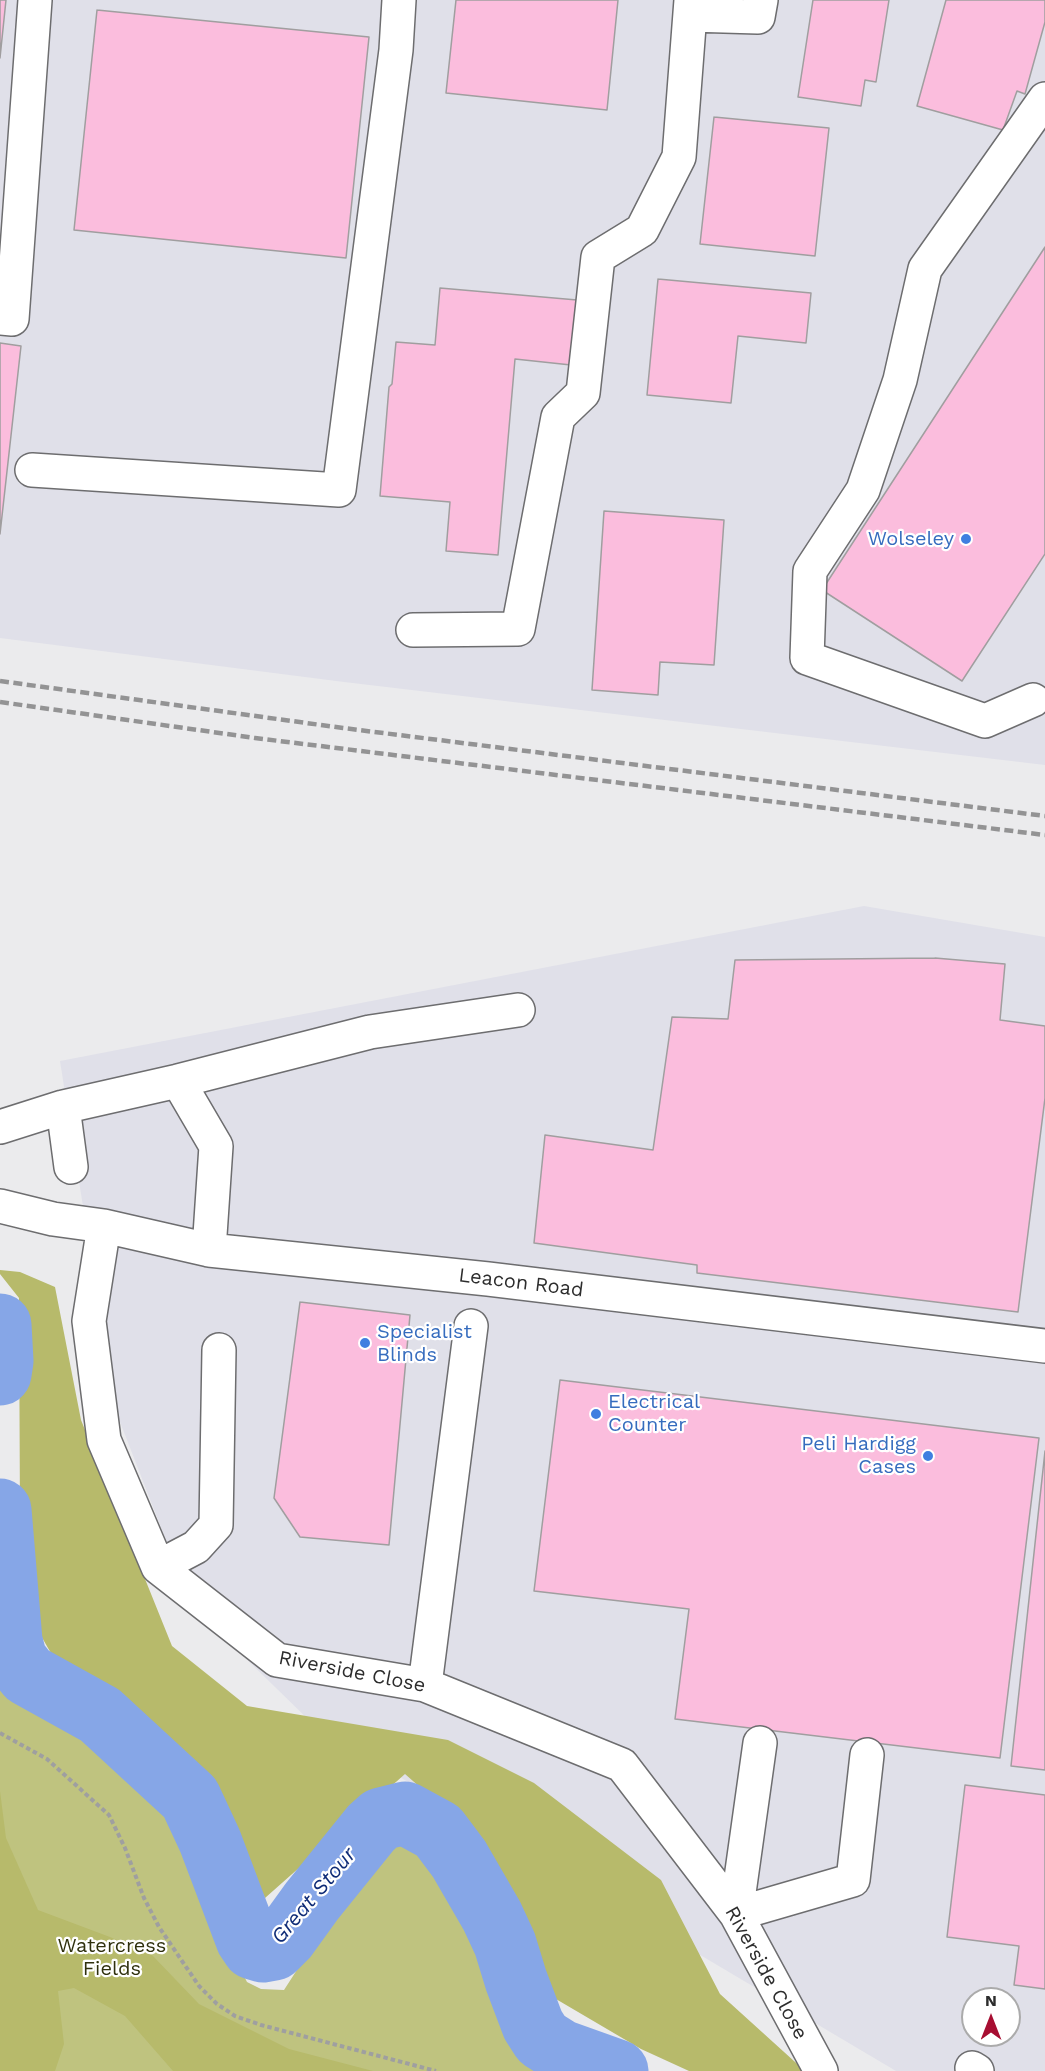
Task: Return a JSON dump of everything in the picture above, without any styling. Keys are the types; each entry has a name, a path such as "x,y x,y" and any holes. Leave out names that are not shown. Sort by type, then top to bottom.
{"street":[{"path":"0,318 12,319 35,0"},
{"path":"32,470 339,490 396,50 399,0"},
{"path":"412,630 518,629 558,417 583,393 598,257 642,230 679,157 691,8 758,17 761,0"},
{"path":"1033,700 985,721 807,658 810,571 863,490 900,380 925,269 1045,99"},
{"path":"0,1127 63,1107 178,1081 370,1032 518,1010"},
{"path":"178,1081 216,1146 209,1250"},
{"path":"63,1107 71,1167"},
{"name":"Leacon Road","path":"0,1206 53,1219 104,1226 209,1250 488,1279 1045,1346"},
{"name":"Riverside Close","path":"104,1226 89,1321 104,1440 158,1567 277,1660 425,1685 622,1765 736,1914 821,2071"},
{"path":"425,1685 471,1326"},
{"path":"158,1567 196,1546 216,1525 219,1350"},
{"path":"760,1743 736,1914 853,1880 867,1755"}],"path":[{"path":"0,1733 48,1759 109,1815 125,1848 144,1898 159,1927 199,1986 217,2004 235,2016 261,2025 436,2071"}],"shaded area":[{"path":"0,0 1045,0 1045,765 344,682 0,638"},
{"path":"864,906 1045,937 1045,2071 896,2071 317,1728 191,1605 115,1409 60,1061"}],"green space":[{"path":"0,1270 20,1272 55,1287 81,1420 172,1646 247,1706 448,1740 534,1783 661,1880 720,1994 805,2071 689,2071 641,2049 544,1992 506,1880 446,1810 405,1774 265,1898 223,1809 193,1760 135,1712 60,1669 36,1627 20,1518 19,1298 0,1274"},
{"name":"Watercress Fields","path":"0,1670 8,1686 19,1695 87,1728 143,1775 185,1824 202,1867 220,1928 247,1982 261,1989 284,1990 329,1920 394,1835 411,1828 427,1839 437,1850 495,1967 497,1991 514,2025 536,2054 577,2071 0,2071"},
{"path":"0,1791 6,1838 38,1910 152,1955 199,2004 289,2049 373,2071 173,2071 125,2016 74,1988 58,1991 64,2044 55,2071 0,2071"}],"building":[{"path":"0,0 6,0 0,58"},
{"path":"456,0 618,0 607,110 446,93"},
{"path":"813,0 889,0 876,82 865,80 861,106 798,97"},
{"path":"946,0 1045,0 1045,22 1025,94 1017,91 1003,130 917,106"},
{"path":"97,10 369,37 346,258 74,230"},
{"path":"714,117 829,128 815,256 700,244"},
{"path":"1045,247 1045,554 962,681 822,590"},
{"path":"658,279 811,293 806,343 738,336 731,403 647,395"},
{"path":"440,288 577,300 571,365 515,359 498,555 446,551 450,502 380,496 389,387 392,384 396,342 435,345"},
{"path":"0,343 21,346 0,534"},
{"path":"604,511 724,520 714,665 660,662 658,695 592,690"},
{"path":"935,958 1005,964 1000,1020 1045,1026 1045,1098 1018,1312 697,1273 697,1265 534,1243 545,1135 653,1150 672,1017 728,1019 735,960"},
{"path":"300,1302 410,1315 389,1545 300,1537 274,1498"},
{"path":"560,1380 1039,1438 1000,1758 675,1719 689,1609 534,1591"},
{"path":"1045,1451 1045,1770 1011,1766"},
{"path":"965,1785 1045,1795 1045,1989 1014,1985 1019,1946 947,1937"}],"waterway":[{"name":"Great Stour","path":"0,1325 2,1361 0,1374"},
{"name":"Great Stour","path":"0,1510 11,1641 16,1660 28,1675 100,1715 190,1798 210,1841 247,1939 253,1948 263,1951 274,1949 286,1937 371,1828 381,1819 405,1813 438,1831 459,1859 492,1916 505,1944 533,2025 542,2039 561,2051 617,2071"}],"railway":[{"path":"0,681 343,728 1045,816"},
{"path":"0,702 255,738 1045,835"}],"place":[{"name":"Wolseley","path":"966,539"},
{"name":"Specialist Blinds","path":"365,1343"},
{"name":"Electrical Counter","path":"596,1414"},
{"name":"Peli Hardigg Cases","path":"928,1456"}]}
